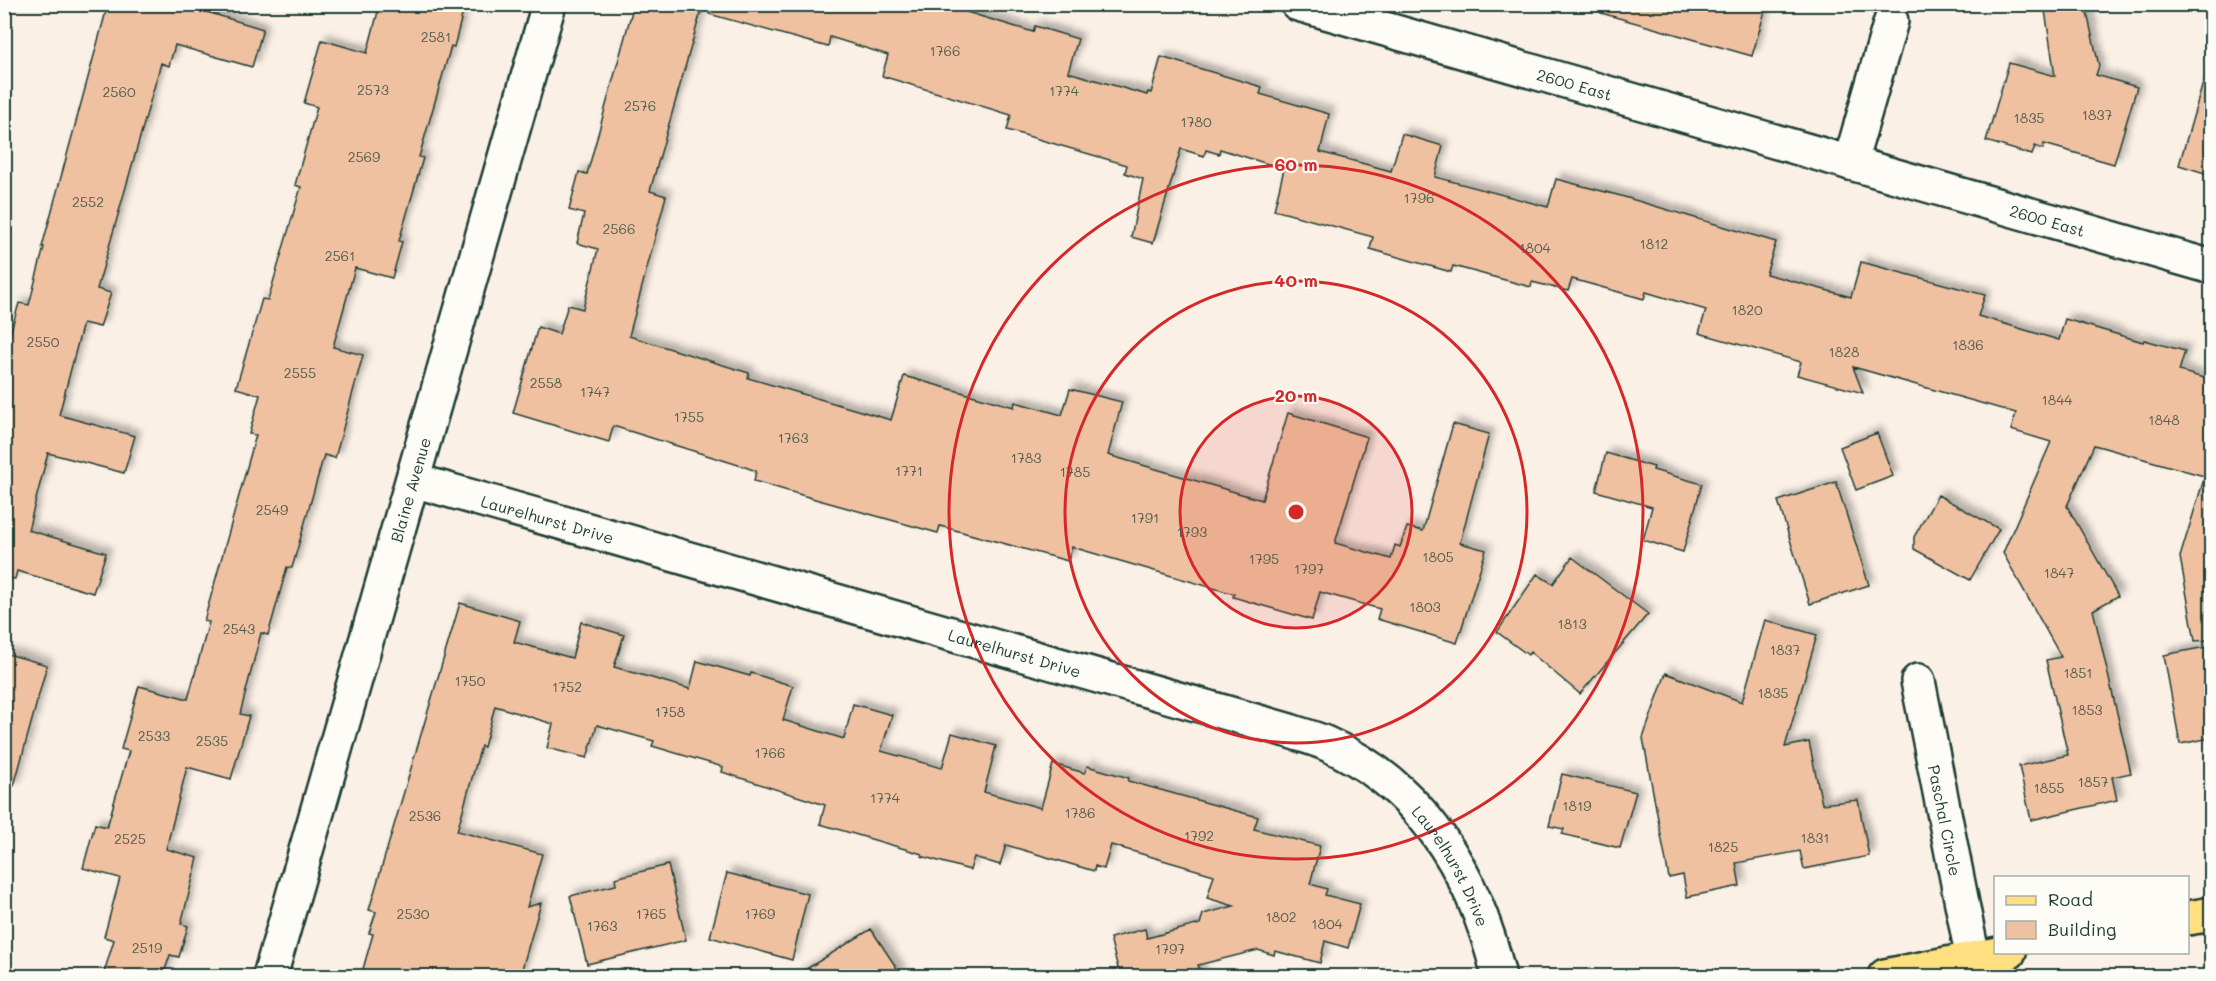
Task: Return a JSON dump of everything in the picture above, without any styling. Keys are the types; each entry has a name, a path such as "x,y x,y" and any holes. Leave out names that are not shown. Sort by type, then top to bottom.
{"main road":[{"path":"1885,976 1999,954"}],"street":[{"name":"Blaine Avenue","path":"270,976 549,4"},
{"name":"2600 East","path":"1298,4 2211,267"},
{"path":"1850,163 1891,21"},
{"name":"Laurelhurst Drive","path":"413,480 1290,731 1325,743 1360,762 1392,786 1423,815 1447,845 1466,879 1482,919 1499,976"},
{"name":"Paschal Circle","path":"1918,681 1973,959"}],"building":[{"path":"108,4 209,4 207,12 263,29 252,67 175,45 169,66 161,63 97,289 111,293 100,327 83,323 59,415 135,436 124,473 48,453 28,530 106,553 93,593 17,571 15,579 4,578 4,355 19,303 29,305 44,247 42,247"},
{"path":"380,4 465,4 454,47 451,46 419,157 423,158 399,241 402,242 392,278 355,268 333,347 363,355 335,458 324,455 292,568 287,567 268,635 261,633 240,714 249,716 231,779 187,767 166,849 198,858 181,924 188,926 179,957 170,955 163,976 103,976 114,940 104,937 120,878 83,868 95,824 107,827 129,751 121,749 139,686 188,699 209,622 204,621 256,435 249,434 260,395 236,388 262,299 268,300 301,187 295,185 317,107 304,103 322,40 367,53"},
{"path":"634,4 703,4 650,191 666,196 629,336 749,373 748,378 891,420 904,376 1014,407 1015,402 1062,415 1070,389 1122,402 1108,455 1262,500 1288,413 1367,437 1335,543 1391,559 1395,545 1400,547 1407,527 1423,531 1453,424 1489,434 1460,543 1486,550 1457,643 1377,619 1380,609 1320,592 1312,620 1233,597 1234,594 1072,547 1068,561 940,526 938,533 815,499 754,481 756,471 745,467 613,426 609,442 513,413 538,327 559,334 568,305 583,309 598,249 577,243 584,214 569,210 579,172 587,174"},
{"path":"710,4 940,4 1033,32 1035,26 1078,39 1068,72 1147,95 1148,92 1151,93 1161,57 1262,87 1260,94 1329,114 1320,152 1391,171 1402,134 1443,146 1435,177 1548,207 1556,179 1776,242 1766,274 1851,297 1861,262 1985,295 1978,316 2059,340 2065,319 2143,342 2144,340 2185,351 2179,371 2211,380 2211,478 2094,445 2067,506 2118,596 2093,610 2131,773 2112,777 2117,800 2031,820 2019,766 2068,755 2046,660 2061,657 2003,553 2051,442 2011,430 2016,413 1853,367 1863,393 1797,375 1801,362 1699,333 1706,310 1646,292 1644,299 1572,279 1568,291 1532,282 1531,287 1453,266 1451,272 1370,249 1373,237 1274,210 1284,169 1220,149 1219,154 1206,150 1204,156 1181,149 1153,243 1131,237 1143,179 1125,173 1127,165 1007,130 1011,115 882,76 888,55 830,37 828,47 709,14"},
{"path":"1603,4 1767,4 1752,56 1601,13"},
{"path":"2044,4 2085,4 2099,66 2096,75 2137,87 2114,164 2044,144 2043,149 2035,146 2032,155 1986,141 2009,63 2055,76"},
{"path":"2203,83 2211,84 2211,175 2179,165"},
{"path":"1877,433 1893,476 1856,490 1840,447"},
{"path":"1606,453 1702,484 1683,552 1643,540 1652,507 1596,491"},
{"path":"2204,479 2211,480 2211,640 2195,641 2180,557"},
{"path":"1836,482 1869,585 1810,604 1778,501"},
{"path":"1938,495 1999,529 1970,580 1914,549 1914,537"},
{"path":"1572,557 1648,614 1580,694 1530,652 1528,655 1497,632 1537,574 1553,584"},
{"path":"460,603 520,621 514,642 572,658 581,622 624,635 614,667 690,689 697,661 750,676 751,673 793,686 783,720 844,739 853,704 892,715 881,751 942,768 952,733 996,746 984,792 1041,808 1053,764 1085,773 1087,766 1129,778 1128,781 1258,817 1254,829 1320,846 1310,884 1327,889 1325,895 1360,904 1348,948 1325,941 1320,963 1275,951 1274,955 1258,950 1198,965 1201,976 1120,976 1110,938 1145,929 1147,938 1200,924 1203,914 1234,906 1207,898 1214,875 1111,845 1104,869 1095,866 1094,871 1006,845 1000,865 974,857 970,870 820,824 825,805 722,772 723,767 652,746 654,741 597,725 587,758 547,748 553,724 495,706 457,831 542,854 527,907 541,903 520,976 361,976 373,934 369,933 376,912 369,910"},
{"path":"1765,620 1817,635 1785,747 1809,742 1822,804 1858,800 1869,856 1804,869 1800,851 1736,863 1740,886 1687,897 1683,875 1669,878 1643,738 1666,673 1742,702"},
{"path":"2211,646 2211,738 2180,744 2164,655"},
{"path":"4,653 47,665 14,786 4,785"},
{"path":"1562,774 1636,792 1620,848 1562,834 1564,829 1549,826"},
{"path":"668,865 686,940 587,964 570,896 616,885 615,878"},
{"path":"727,873 808,894 792,960 710,937"},
{"path":"871,929 902,976 795,976"}]}
